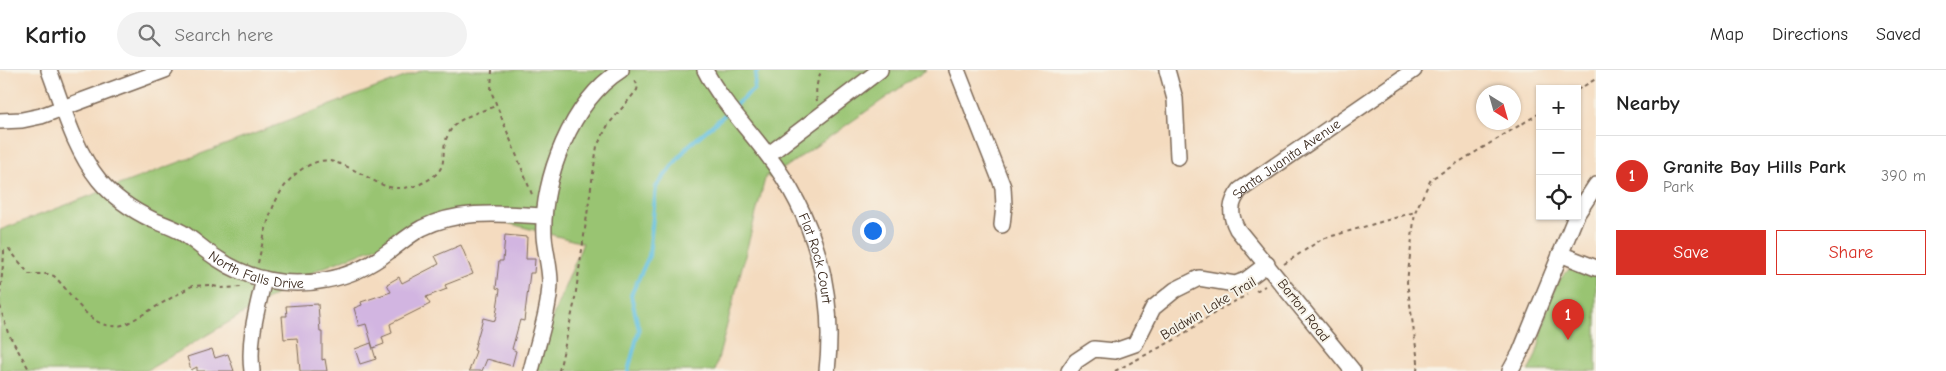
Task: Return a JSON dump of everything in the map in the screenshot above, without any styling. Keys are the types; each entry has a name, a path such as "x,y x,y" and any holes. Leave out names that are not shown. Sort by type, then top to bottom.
{"street":[{"name":"North Falls Drive","path":"50,70 78,147 100,181 132,208 153,220 179,231 217,259 259,278 307,283 349,274 367,265 422,228 441,220 462,215 483,213 544,216"},
{"path":"0,121 22,120 41,116 165,70"},
{"name":"Flat Rock Court","path":"705,70 744,126 768,155 800,208 812,233 826,289 830,322 830,346 826,371"},
{"path":"768,155 880,70"},
{"path":"957,70 1003,187 1002,225"},
{"path":"1167,70 1175,99 1178,157"},
{"name":"Santa Juanita Avenue","path":"1270,268 1232,220 1232,204 1240,190 1414,70"},
{"path":"531,371 547,305 550,282 544,236 544,216 546,196 556,161 571,127 590,98 627,73"},
{"path":"1581,209 1596,185"},
{"path":"1510,371 1520,353 1575,220"},
{"path":"1560,254 1596,268"},
{"path":"1069,371 1076,361 1094,349 1115,351 1135,344 1153,308 1175,290 1199,278 1235,284 1270,268"},
{"name":"Barton Road","path":"1270,268 1353,371"},
{"path":"252,371 251,347 259,278"}],"path":[{"path":"492,70 491,91 496,106 533,199 544,216"},
{"path":"820,116 815,95 822,70"},
{"path":"559,371 574,305 598,146 608,125 637,90 638,86 627,73"},
{"path":"1581,87 1596,78"},
{"path":"0,294 4,251 9,249 29,274 48,274 54,276 77,305 98,322 111,327 128,323 192,286 242,287 259,278 270,216 277,197 296,174 309,165 320,161 331,161 389,188 416,187 433,178 442,168 447,140 451,130 462,120 496,106"},
{"path":"1417,371 1418,362 1407,282 1415,212 1431,179 1536,115"},
{"name":"Baldwin Lake Trail","path":"1115,371 1176,340 1222,308 1261,288 1267,284 1270,268 1322,238 1415,212"},
{"path":"0,306 8,333 30,371"}],"green space":[{"path":"423,70 926,70 770,178 766,175 715,371 530,371 583,243 466,212 317,270 146,371 0,371 0,230"},
{"path":"1570,269 1579,269 1596,276 1596,371 1528,371 1539,346 1554,291 1560,279"}],"building":[{"path":"505,235 527,237 526,259 535,259 534,273 530,273 524,321 520,320 512,349 516,351 512,366 487,359 482,371 469,371 476,351 474,350 483,318 495,321 500,289 496,288 499,261 503,261"},
{"path":"461,245 473,274 445,285 447,289 426,297 430,304 390,324 392,333 382,337 384,344 373,348 366,324 359,326 354,308 362,305 361,302 391,292 387,284 399,277 402,283 439,264 435,256"},
{"path":"318,304 320,332 322,332 322,360 325,359 327,371 300,371 297,338 284,339 282,316 287,316 286,306"},
{"path":"371,343 376,359 360,364 355,349"},
{"path":"212,349 215,358 228,354 234,371 197,371 197,367 191,370 187,357"}],"waterway":[{"path":"733,107 754,89 756,73 759,70"},
{"path":"628,371 639,330 631,295 649,256 656,187 688,146 728,112"}],"place":[{"name":"Granite Bay Hills Park","path":"1568,340"}]}
